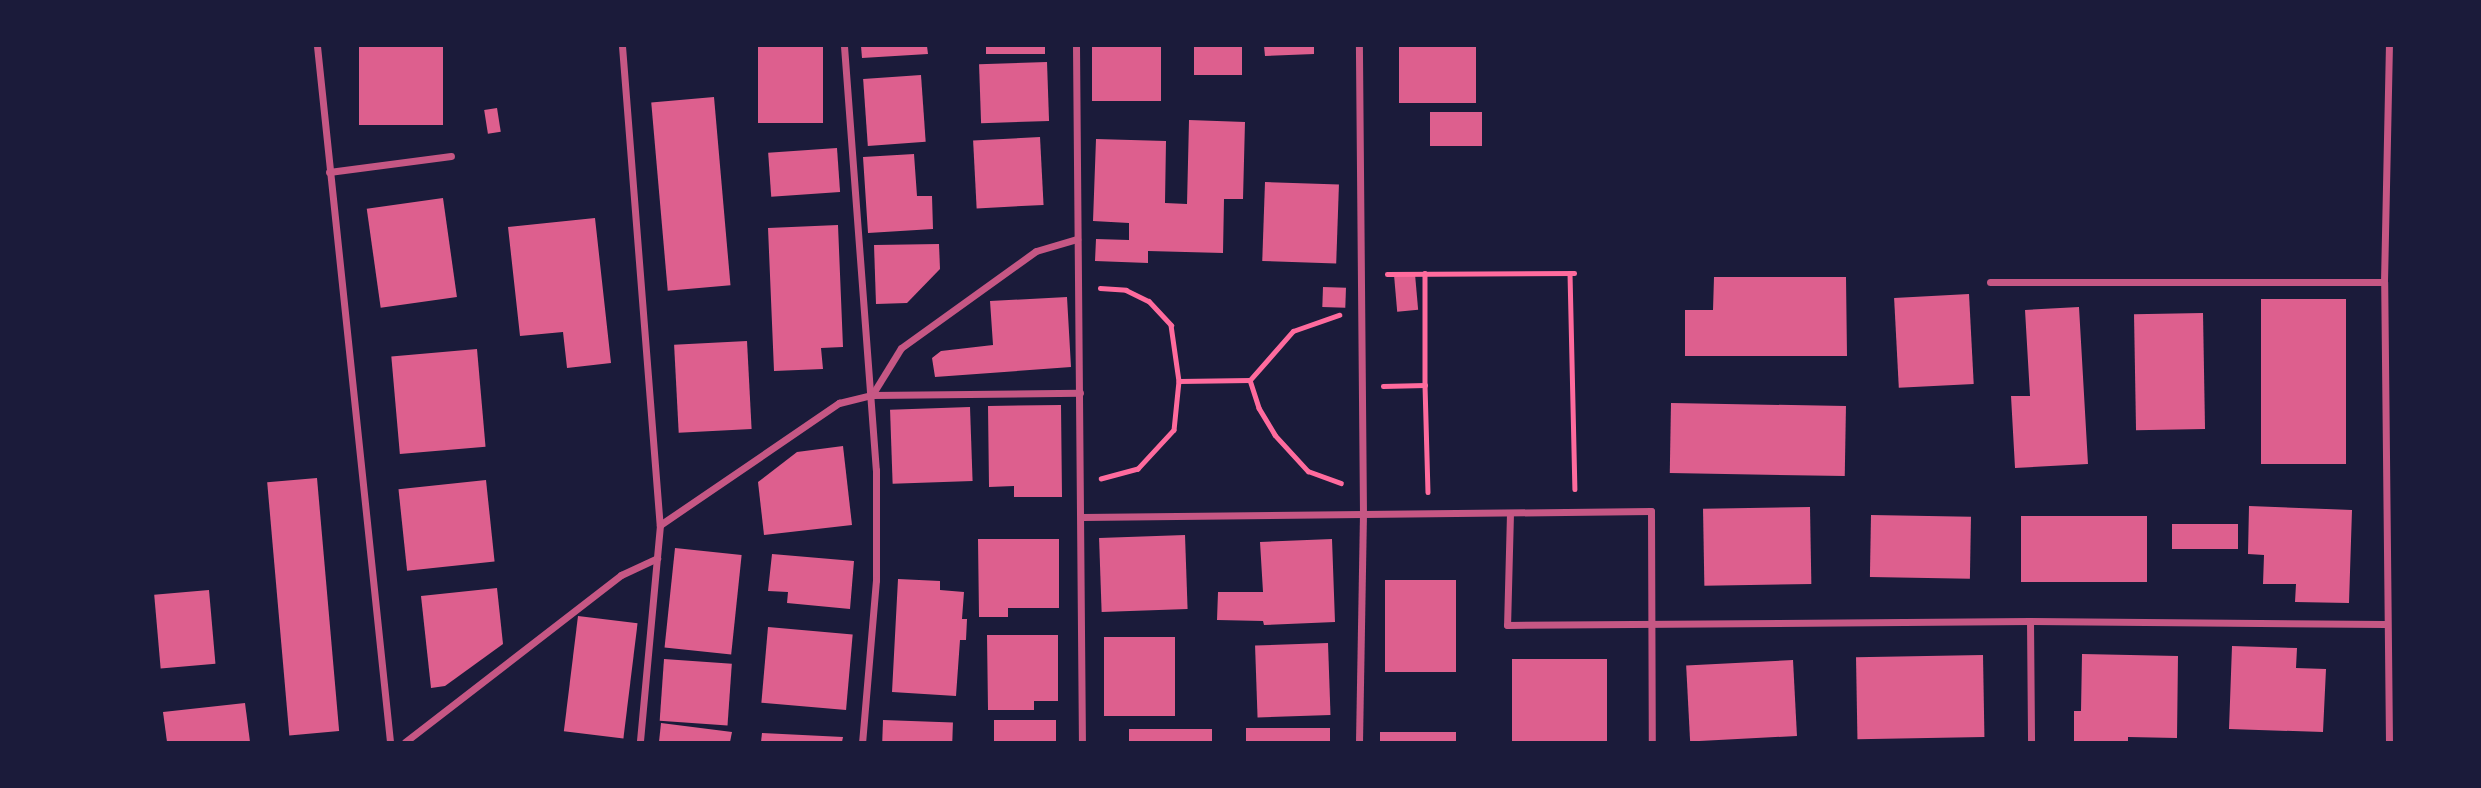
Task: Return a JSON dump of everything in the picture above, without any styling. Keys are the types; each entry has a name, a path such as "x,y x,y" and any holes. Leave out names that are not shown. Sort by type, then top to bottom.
{"street":[{"path":"317,46 390,743"},
{"path":"622,46 660,525 640,743"},
{"path":"844,46 876,470 876,580 862,743"},
{"path":"1076,46 1082,743"},
{"path":"1359,46 1363,514 1359,743"},
{"path":"2389,46 2384,282 2385,624 2389,743"},
{"path":"329,172 450,156"},
{"path":"872,395 901,348 1036,251 1077,239"},
{"path":"1990,282 2384,282"},
{"path":"660,525 839,403 872,395 1080,393"},
{"path":"1082,517 1651,511 1652,743"},
{"path":"1510,513 1507,625 1653,621 2385,624"},
{"path":"405,743 621,575 657,558"},
{"path":"2030,621 2031,743"}],"path":[{"path":"1425,273 1428,492 1441,492"},
{"path":"1387,274 1572,273 1575,490 1562,490"},
{"path":"1092,288 1126,289 1149,301 1171,325 1179,381 1174,430 1138,469 1097,480"},
{"path":"1179,381 1250,380 1293,331 1351,311"},
{"path":"1250,380 1259,408 1275,435 1308,471 1352,486"},
{"path":"1379,386 1425,385"}],"building":[{"path":"359,46 443,46 443,125 359,125"},
{"path":"758,46 823,46 823,123 758,123"},
{"path":"861,46 927,46 928,54 862,58"},
{"path":"986,46 1045,46 1045,54 986,54"},
{"path":"1092,46 1161,46 1161,101 1092,101"},
{"path":"1194,46 1242,46 1242,75 1194,75"},
{"path":"1264,46 1314,46 1314,54 1265,56"},
{"path":"1399,46 1476,46 1476,103 1399,103"},
{"path":"1047,62 1049,121 981,123 979,64"},
{"path":"921,75 926,142 868,146 863,79"},
{"path":"714,97 730,285 668,291 651,102"},
{"path":"497,108 501,132 488,134 484,110"},
{"path":"1430,112 1482,112 1482,146 1430,146"},
{"path":"1189,120 1245,122 1243,199 1224,199 1223,253 1148,251 1148,263 1095,261 1096,239 1129,240 1129,223 1093,221 1096,139 1166,141 1165,203 1187,204"},
{"path":"1040,137 1044,205 977,208 973,141"},
{"path":"837,148 840,192 771,197 768,153"},
{"path":"914,154 917,196 932,196 933,229 868,233 863,157"},
{"path":"1265,182 1339,185 1336,264 1262,261"},
{"path":"443,198 457,297 381,308 367,209"},
{"path":"595,218 611,363 567,368 563,332 520,336 508,227"},
{"path":"838,225 843,347 821,348 823,369 774,371 768,228"},
{"path":"939,244 940,269 907,303 876,304 874,245"},
{"path":"1415,274 1418,310 1397,312 1394,276"},
{"path":"1714,277 1846,277 1847,356 1685,356 1685,310 1713,310"},
{"path":"1323,287 1346,288 1345,308 1322,307"},
{"path":"1969,294 1974,384 1899,388 1894,298"},
{"path":"1067,297 1071,367 935,377 932,358 941,351 993,345 990,301"},
{"path":"2261,299 2346,299 2346,464 2261,464"},
{"path":"2079,307 2088,464 2015,468 2011,396 2030,396 2025,310"},
{"path":"2203,313 2205,429 2136,430 2134,314"},
{"path":"747,341 752,429 679,433 674,345"},
{"path":"477,349 486,447 400,454 391,356"},
{"path":"1671,403 1846,406 1845,476 1670,473"},
{"path":"1061,405 1062,497 1014,497 1014,486 989,487 988,406"},
{"path":"970,407 973,481 893,484 890,410"},
{"path":"843,446 852,525 764,535 758,482 797,452"},
{"path":"317,478 339,731 289,735 267,482"},
{"path":"486,480 495,562 407,571 398,489"},
{"path":"2249,506 2352,510 2349,603 2295,602 2296,584 2263,584 2264,555 2248,554"},
{"path":"1810,507 1811,584 1704,586 1703,509"},
{"path":"1871,515 1971,517 1970,579 1870,577"},
{"path":"2021,516 2147,516 2147,582 2021,582"},
{"path":"2172,524 2238,524 2238,549 2172,549"},
{"path":"1185,535 1188,609 1102,612 1099,538"},
{"path":"978,539 1059,539 1059,608 1008,608 1008,617 979,617"},
{"path":"1332,539 1335,622 1264,625 1263,621 1217,620 1218,592 1263,592 1260,542"},
{"path":"675,548 742,555 731,654 665,647"},
{"path":"772,554 854,561 850,609 787,603 788,592 768,591"},
{"path":"898,579 940,581 940,590 964,592 962,619 967,619 966,640 960,640 956,696 892,692"},
{"path":"1385,580 1456,580 1456,672 1385,672"},
{"path":"497,588 503,644 445,686 431,688 421,596"},
{"path":"209,590 215,664 161,669 154,595"},
{"path":"578,616 638,623 623,738 564,731"},
{"path":"768,627 853,634 846,710 761,703"},
{"path":"987,635 1058,635 1058,701 1034,701 1034,710 988,710"},
{"path":"1104,637 1175,637 1175,716 1104,716"},
{"path":"1328,643 1331,715 1258,718 1255,646"},
{"path":"2232,646 2297,648 2296,668 2326,669 2323,732 2229,729"},
{"path":"2082,654 2178,656 2177,738 2128,737 2128,742 2074,742 2074,711 2081,711"},
{"path":"1983,655 1984,737 1857,739 1856,657"},
{"path":"664,659 732,664 728,726 660,721"},
{"path":"1512,659 1607,659 1607,741 1512,741"},
{"path":"1793,660 1797,736 1690,741 1686,666"},
{"path":"245,703 250,742 167,742 163,712"},
{"path":"883,720 953,722 952,742 882,742"},
{"path":"994,720 1056,720 1056,742 994,742"},
{"path":"661,723 732,732 730,742 659,742"},
{"path":"1246,728 1330,728 1330,742 1246,742"},
{"path":"1129,729 1212,729 1212,742 1129,742"},
{"path":"1380,732 1456,732 1456,742 1380,742"},
{"path":"762,733 843,737 842,742 761,742"}]}
